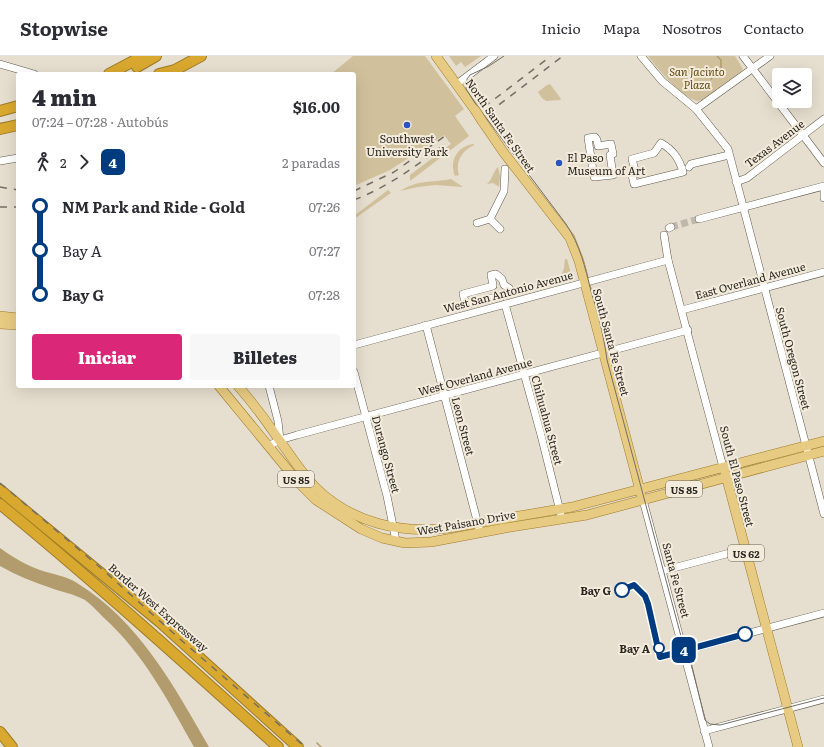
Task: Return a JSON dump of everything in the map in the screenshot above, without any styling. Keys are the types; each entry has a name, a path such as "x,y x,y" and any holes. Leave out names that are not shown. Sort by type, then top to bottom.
{"highway":[{"path":"113,72 143,56"},
{"path":"127,72 156,56"},
{"path":"162,72 188,56"},
{"path":"167,72 175,70 200,56"},
{"path":"0,112 16,108"},
{"path":"0,129 16,125"},
{"name":"Border West Expressway","path":"0,490 160,622 298,747"},
{"path":"0,504 52,546 278,747"},
{"path":"0,732 12,747"}],"main road":[{"name":"North Santa Fe Street","path":"436,56 504,153 546,208"},
{"name":"South Santa Fe Street","path":"546,208 570,238 579,261 640,490"},
{"path":"0,316 16,318"},
{"path":"0,324 16,325"},
{"name":"West Paisano Drive","path":"221,388 298,482 321,503 361,529 382,538 414,543 431,542 480,532 587,515 824,451"},
{"name":"West Paisano Drive","path":"240,388 265,419 310,480 332,501 360,518 394,528 413,530 430,530 560,509 640,490 824,440"},
{"name":"South El Paso Street","path":"723,467 798,747"},
{"name":"Santa Fe Street","path":"640,490 643,500"}],"street":[{"path":"457,84 494,56"},
{"name":"South Oregon Street","path":"641,56 662,81 696,109 727,147 824,514"},
{"path":"743,56 824,163"},
{"path":"696,109 770,56"},
{"path":"0,64 27,72"},
{"name":"Texas Avenue","path":"736,182 747,178 824,118"},
{"path":"595,137 598,146 611,144 613,154 610,155 613,175 594,177 588,138 595,137"},
{"path":"685,167 673,152 661,143 654,153 632,159 636,174 632,175 634,184 683,172 685,167 691,164 729,155"},
{"path":"0,161 16,158"},
{"path":"477,223 490,219 504,191 505,169"},
{"path":"699,219 824,186"},
{"path":"824,190 824,198"},
{"path":"490,219 500,229"},
{"name":"South El Paso Street","path":"664,234 668,260 688,330 723,467"},
{"name":"West San Antonio Avenue","path":"356,344 668,260"},
{"name":"East Overland Avenue","path":"682,310 824,272"},
{"path":"496,274 502,279 504,285 510,290 506,295 466,305 463,294 492,286 490,275 496,274"},
{"name":"Chihuahua Street","path":"505,304 562,519"},
{"name":"Leon Street","path":"426,325 480,532"},
{"name":"West Overland Avenue","path":"268,446 280,440 688,330"},
{"name":"Durango Street","path":"356,380 396,541"},
{"path":"270,388 278,422 280,440"},
{"name":"Santa Fe Street","path":"643,500 709,747"},
{"path":"662,572 745,549"},
{"path":"683,651 824,613"},
{"path":"704,731 824,699"}],"green space":[{"name":"Southwest University Park","path":"353,56 425,56 464,109 455,116 469,136 410,181 410,175 451,144 444,135 390,170 356,185 356,72 333,72"},
{"path":"449,56 481,56 465,67 461,62 456,66"},
{"name":"San Jacinto Plaza","path":"648,56 735,56 743,69 703,100 697,101 690,98 677,88"},
{"path":"550,84 561,99 560,100 546,101 538,92"},
{"path":"474,144 460,157 458,165 459,175 455,176 453,165 456,155 463,148"},
{"path":"498,167 500,176 499,187 493,183 487,184 491,180"},
{"path":"451,179 463,187 435,185 400,191 419,183"},
{"path":"388,190 391,193 356,218 356,214"},
{"path":"565,259 567,259 570,275 567,278 556,281 559,276 561,277"}],"shaded area":[{"path":"0,548 14,558 30,566 64,577 77,583 99,598 119,616 153,656 168,678 209,747 194,747 154,678 143,662 118,631 92,606 81,598 31,581 0,566"}],"waterway":[{"path":"711,79 721,70 721,60 717,56"},
{"path":"317,743 321,747"}],"tunnel":[{"path":"671,227 699,219"}],"tram line":[{"path":"504,56 489,66 470,75 467,79 466,89 566,224 575,240 584,265 598,317 607,360 682,640 690,658 705,720 710,724 720,725 824,698"}],"railway":[{"path":"484,107 551,56"},
{"path":"488,113 563,56"},
{"path":"356,190 394,172 445,136"},
{"path":"356,199 392,181 449,141"},
{"path":"0,187 16,190"},
{"path":"0,207 16,207"},
{"path":"0,483 102,569 181,640 305,747"}],"bus line":[{"name":"4","path":"622,590 634,585 646,598 660,657 745,634"}],"place":[{"name":"Southwest University Park","path":"407,125"},
{"name":"El Paso Museum of Art","path":"559,163"},
{"name":"Bay G","path":"622,590"},
{"name":"Bay A","path":"659,648"}]}
